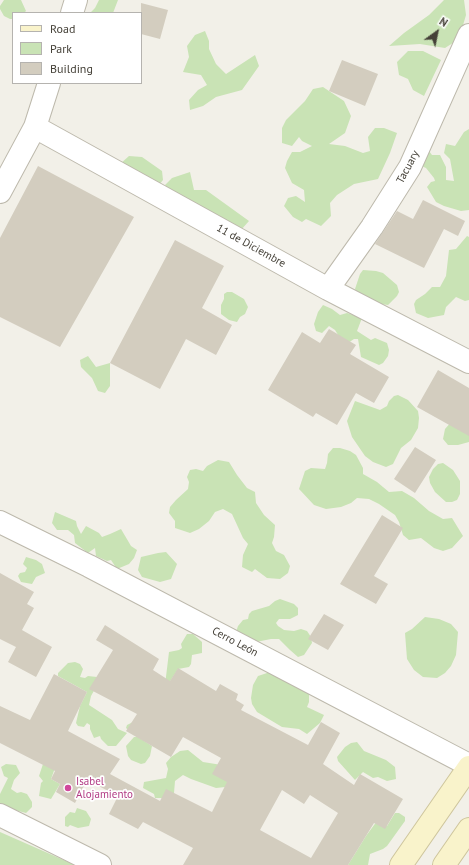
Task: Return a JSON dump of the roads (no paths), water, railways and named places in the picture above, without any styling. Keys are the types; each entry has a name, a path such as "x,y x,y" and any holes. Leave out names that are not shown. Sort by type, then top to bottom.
{"main road":[{"path":"401,865 469,766"},
{"path":"444,865 469,829"}],"street":[{"path":"72,12 76,0"},
{"name":"Tacuary","path":"328,289 372,227 410,167 469,35"},
{"path":"0,192 35,127 50,84"},
{"name":"11 de Diciembre","path":"35,127 328,289 469,362"},
{"name":"Cerro León","path":"0,522 89,566 469,766"},
{"path":"0,815 100,865"}],"place":[{"name":"Isabel Alojamiento","path":"68,788"}]}
